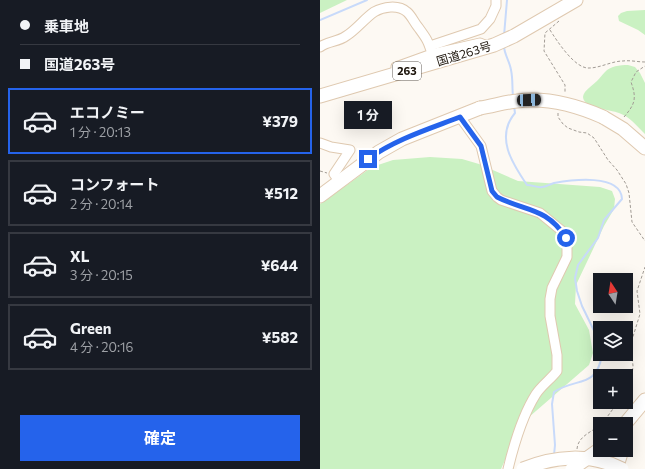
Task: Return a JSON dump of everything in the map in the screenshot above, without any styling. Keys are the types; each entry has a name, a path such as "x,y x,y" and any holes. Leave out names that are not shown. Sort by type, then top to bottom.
{"highway":[{"name":"国道263号","path":"320,96 490,47 514,36 576,0"},
{"path":"320,196 379,152 402,139 480,108 517,101 541,100 559,102 582,108 608,120 634,138 645,148"},
{"path":"631,417 645,400"},
{"path":"572,469 593,454"},
{"path":"616,469 620,457"},
{"path":"523,469 560,459 579,458 600,461 622,469"}],"street":[{"path":"397,74 396,67 431,50 481,29 490,19 496,6 496,0"},
{"path":"320,46 341,39 356,29 373,13 389,7 399,8 408,13 428,39 431,50"},
{"path":"431,50 480,43 490,47"},
{"path":"460,117 481,146 492,191 497,197 540,212 562,231 566,238 568,248 567,257 552,288 550,299 550,316 557,355 557,371 537,393 529,407 516,439 508,469"},
{"path":"320,143 350,150 334,174 340,182"}],"path":[{"path":"550,29 556,40 574,62 581,67 589,68 622,61 645,62"},
{"path":"608,120 622,119 632,108 635,101 631,82 636,72 645,66"},
{"path":"633,369 631,343 640,314 637,291 645,267"},
{"path":"577,452 577,444 581,438 593,430"}],"green space":[{"path":"320,0 347,0 320,13"},
{"path":"645,10 645,35 619,21 618,16 621,13 627,11"},
{"path":"628,65 635,67 645,83 645,134 627,117 619,113 595,107 585,101 583,97 585,92 607,70 615,66"},
{"path":"430,157 462,159 479,164 518,181 600,187 612,191 615,199 614,209 604,226 576,285 575,304 589,330 593,353 589,365 521,424 501,469 320,469 320,204 372,167 393,160"}],"waterway":[{"path":"320,20 367,0"},
{"path":"504,36 507,0"},
{"path":"504,46 512,73 513,96"},
{"path":"514,106 515,113 509,122 506,131 506,141 511,159 527,185 545,187 554,183 594,180 613,185 619,191 622,199 604,220 598,238 578,265 575,278 577,291 582,306 593,329"},
{"path":"554,455 555,445 552,404 554,392 562,387 590,377 595,373 600,361"}],"route":[{"path":"368,159 402,139 460,117 481,146 486,161 492,191 497,197 501,200 540,212 562,231 566,238"}]}
